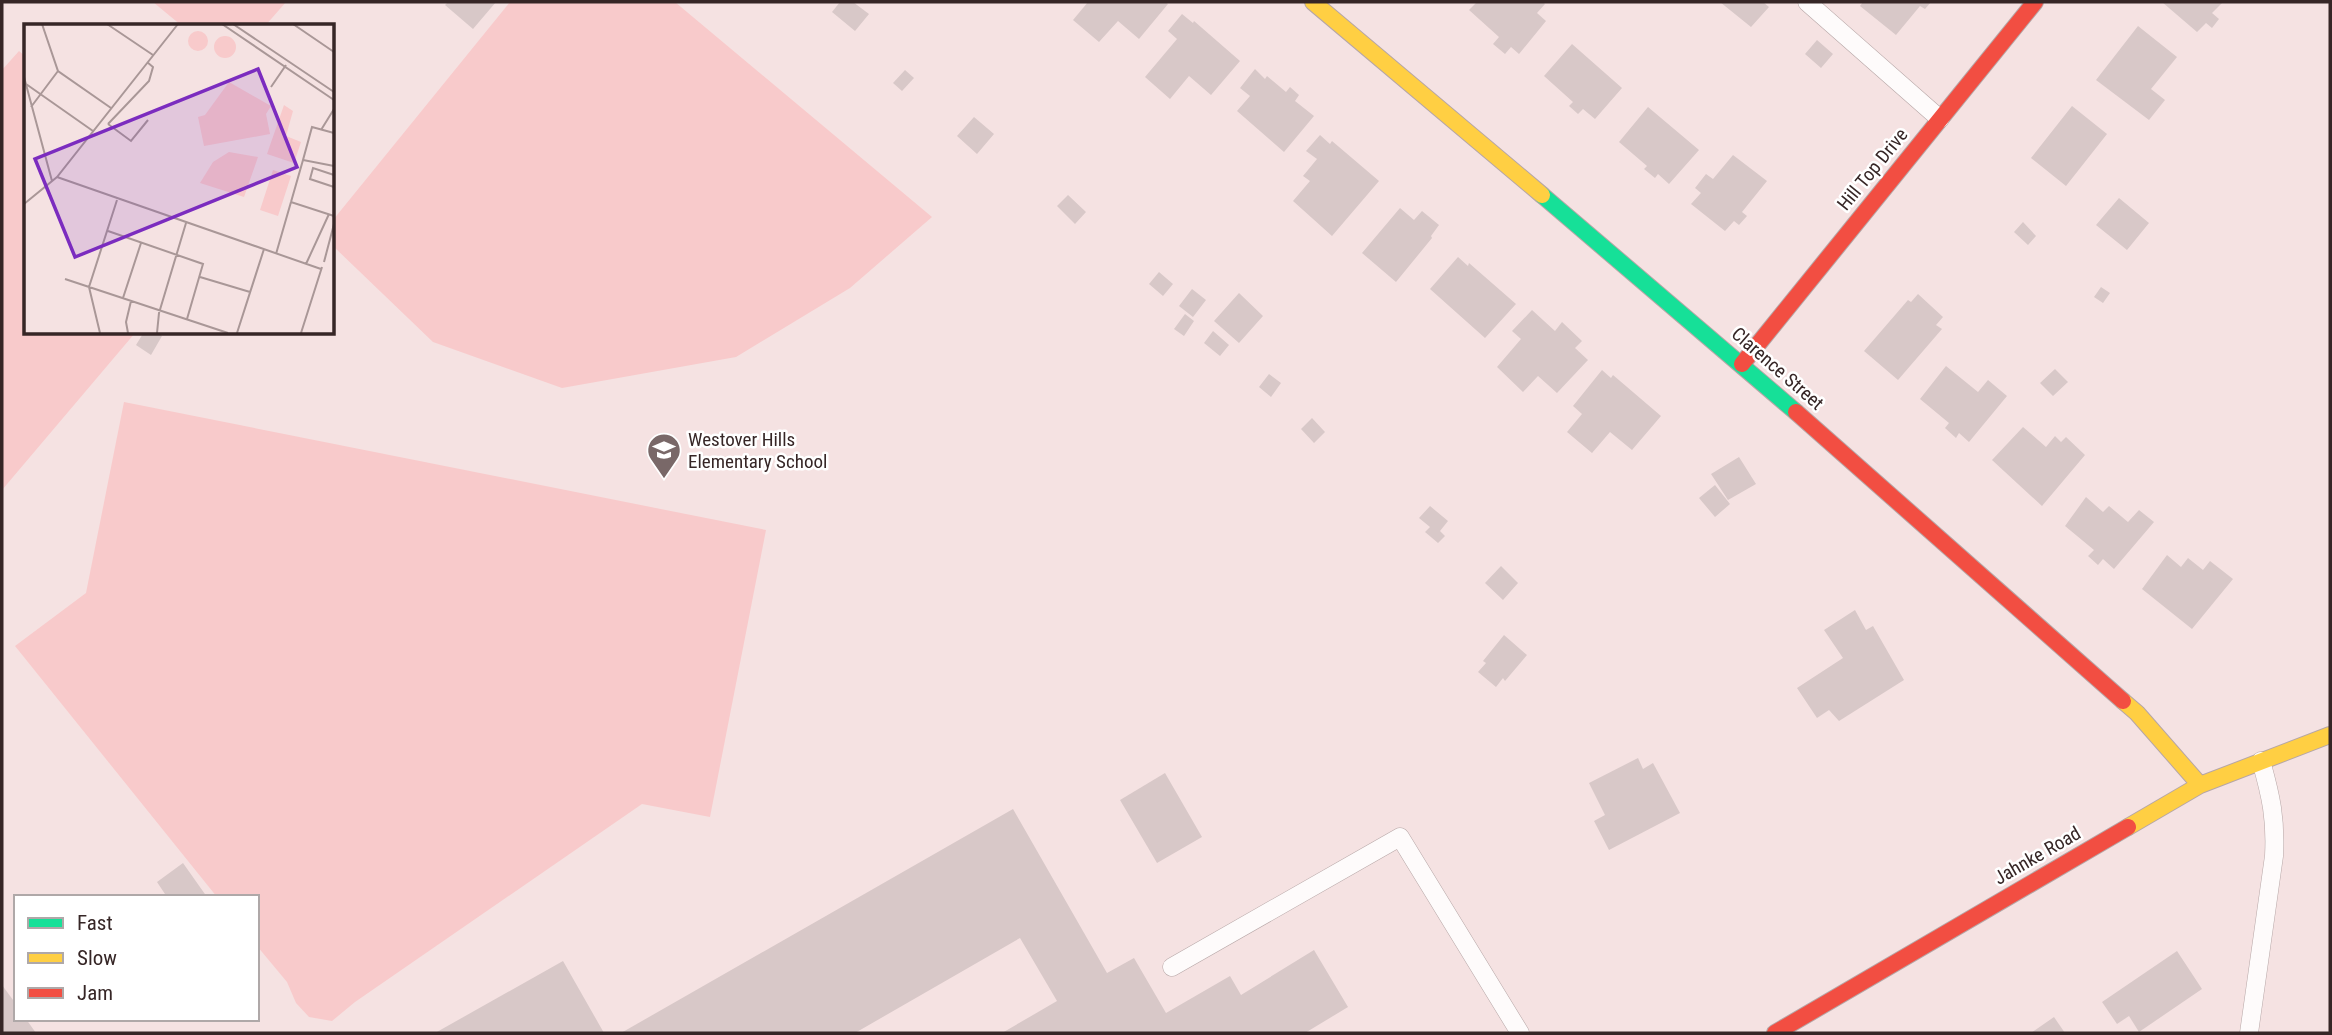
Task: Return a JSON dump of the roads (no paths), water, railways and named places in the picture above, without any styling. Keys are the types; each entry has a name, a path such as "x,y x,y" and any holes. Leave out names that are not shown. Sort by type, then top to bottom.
{"street":[{"name":"Clarence Street","path":"1312,2 1742,364 2137,713 2200,785"},
{"name":"Hill Top Drive","path":"1742,364 2035,2"},
{"name":"Jahnke Road","path":"1775,1033 2200,785 2330,735"}],"lane":[{"path":"1807,2 1940,119"},
{"path":"2249,1033 2275,844 2274,807 2262,761"},
{"path":"1172,967 1400,837 1520,1033"}],"place":[{"name":"Westover Hills Elementary School","path":"664,480"}]}
